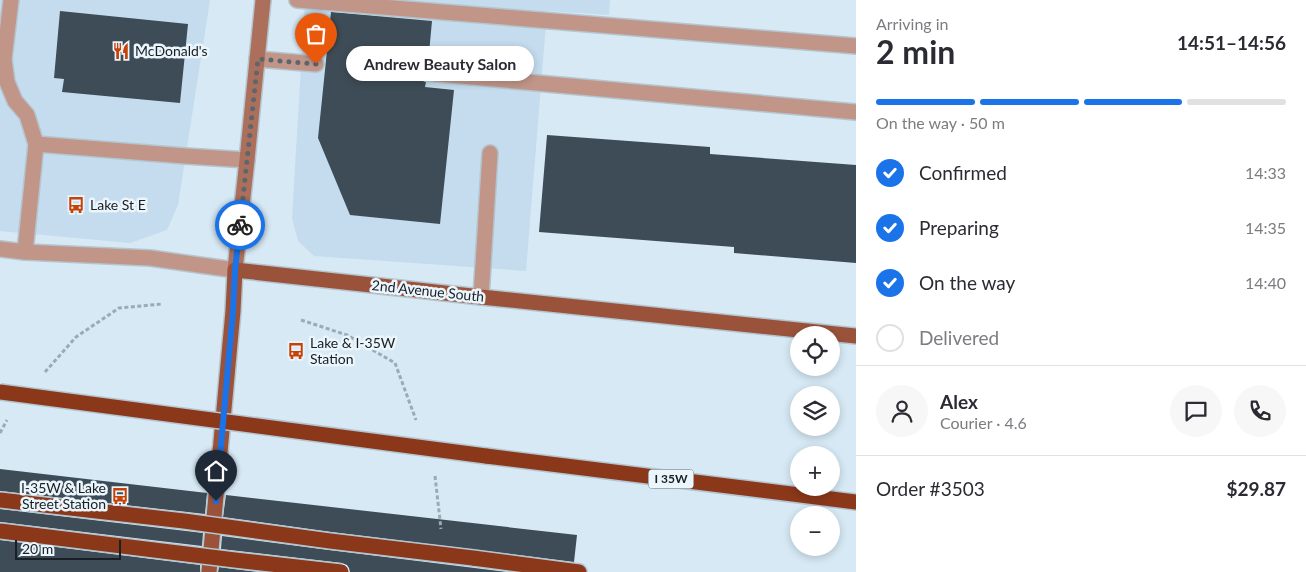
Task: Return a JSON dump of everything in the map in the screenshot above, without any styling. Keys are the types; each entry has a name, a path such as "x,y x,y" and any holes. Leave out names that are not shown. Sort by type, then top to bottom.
{"highway":[{"name":"I 35W","path":"0,392 486,456 856,502"},
{"path":"0,500 184,521 330,542 579,572"},
{"path":"0,531 340,572"}],"main road":[{"path":"209,572 233,311 235,270 248,160 263,0"},
{"name":"2nd Avenue South","path":"235,270 856,336"}],"street":[{"path":"11,0 4,59 7,82 15,101 27,115 36,144 25,252"},
{"path":"297,0 856,46"},
{"path":"258,59 316,64"},
{"path":"426,73 856,112"},
{"path":"36,144 175,156 248,160"},
{"path":"481,297 490,153"},
{"name":"2nd Avenue South","path":"0,249 150,258 235,270"}],"path":[{"path":"42,377 76,337 119,308 162,304"},
{"path":"0,433 11,416"}],"shaded area":[{"path":"0,0 210,0 178,205 167,230 130,243 0,231"},
{"path":"305,0 610,0 609,15 547,11 526,271 314,256 298,241 292,218"}],"building":[{"name":"McDonald's","path":"60,11 188,24 180,103 62,92 64,79 54,78"},
{"path":"331,12 432,21 428,64 420,67 418,76 426,82 425,87 454,90 440,224 350,215 318,138"},
{"path":"547,135 710,147 710,154 856,165 856,263 734,253 734,247 539,232"},
{"path":"0,469 207,493 205,514 0,491"},
{"path":"226,495 577,535 574,562 223,517"},
{"path":"0,509 203,533 202,546 0,522"},
{"path":"222,536 507,572 350,572 347,565 342,563 221,549"},
{"path":"0,540 200,565 200,572 0,572"},
{"path":"219,567 234,569 258,572 218,572"}],"way so far":[{"path":"240,225 258,59 316,64"}],"place":[{"name":"McDonald's","path":"121,51"},
{"name":"Andrew Beauty Salon","path":"316,64"},
{"name":"Lake St E","path":"76,205"},
{"name":"Lake & I-35W Station","path":"296,351"},
{"name":"I-35W & Lake Street Station","path":"120,496"}],"route":[{"path":"216,501 240,225"}]}
